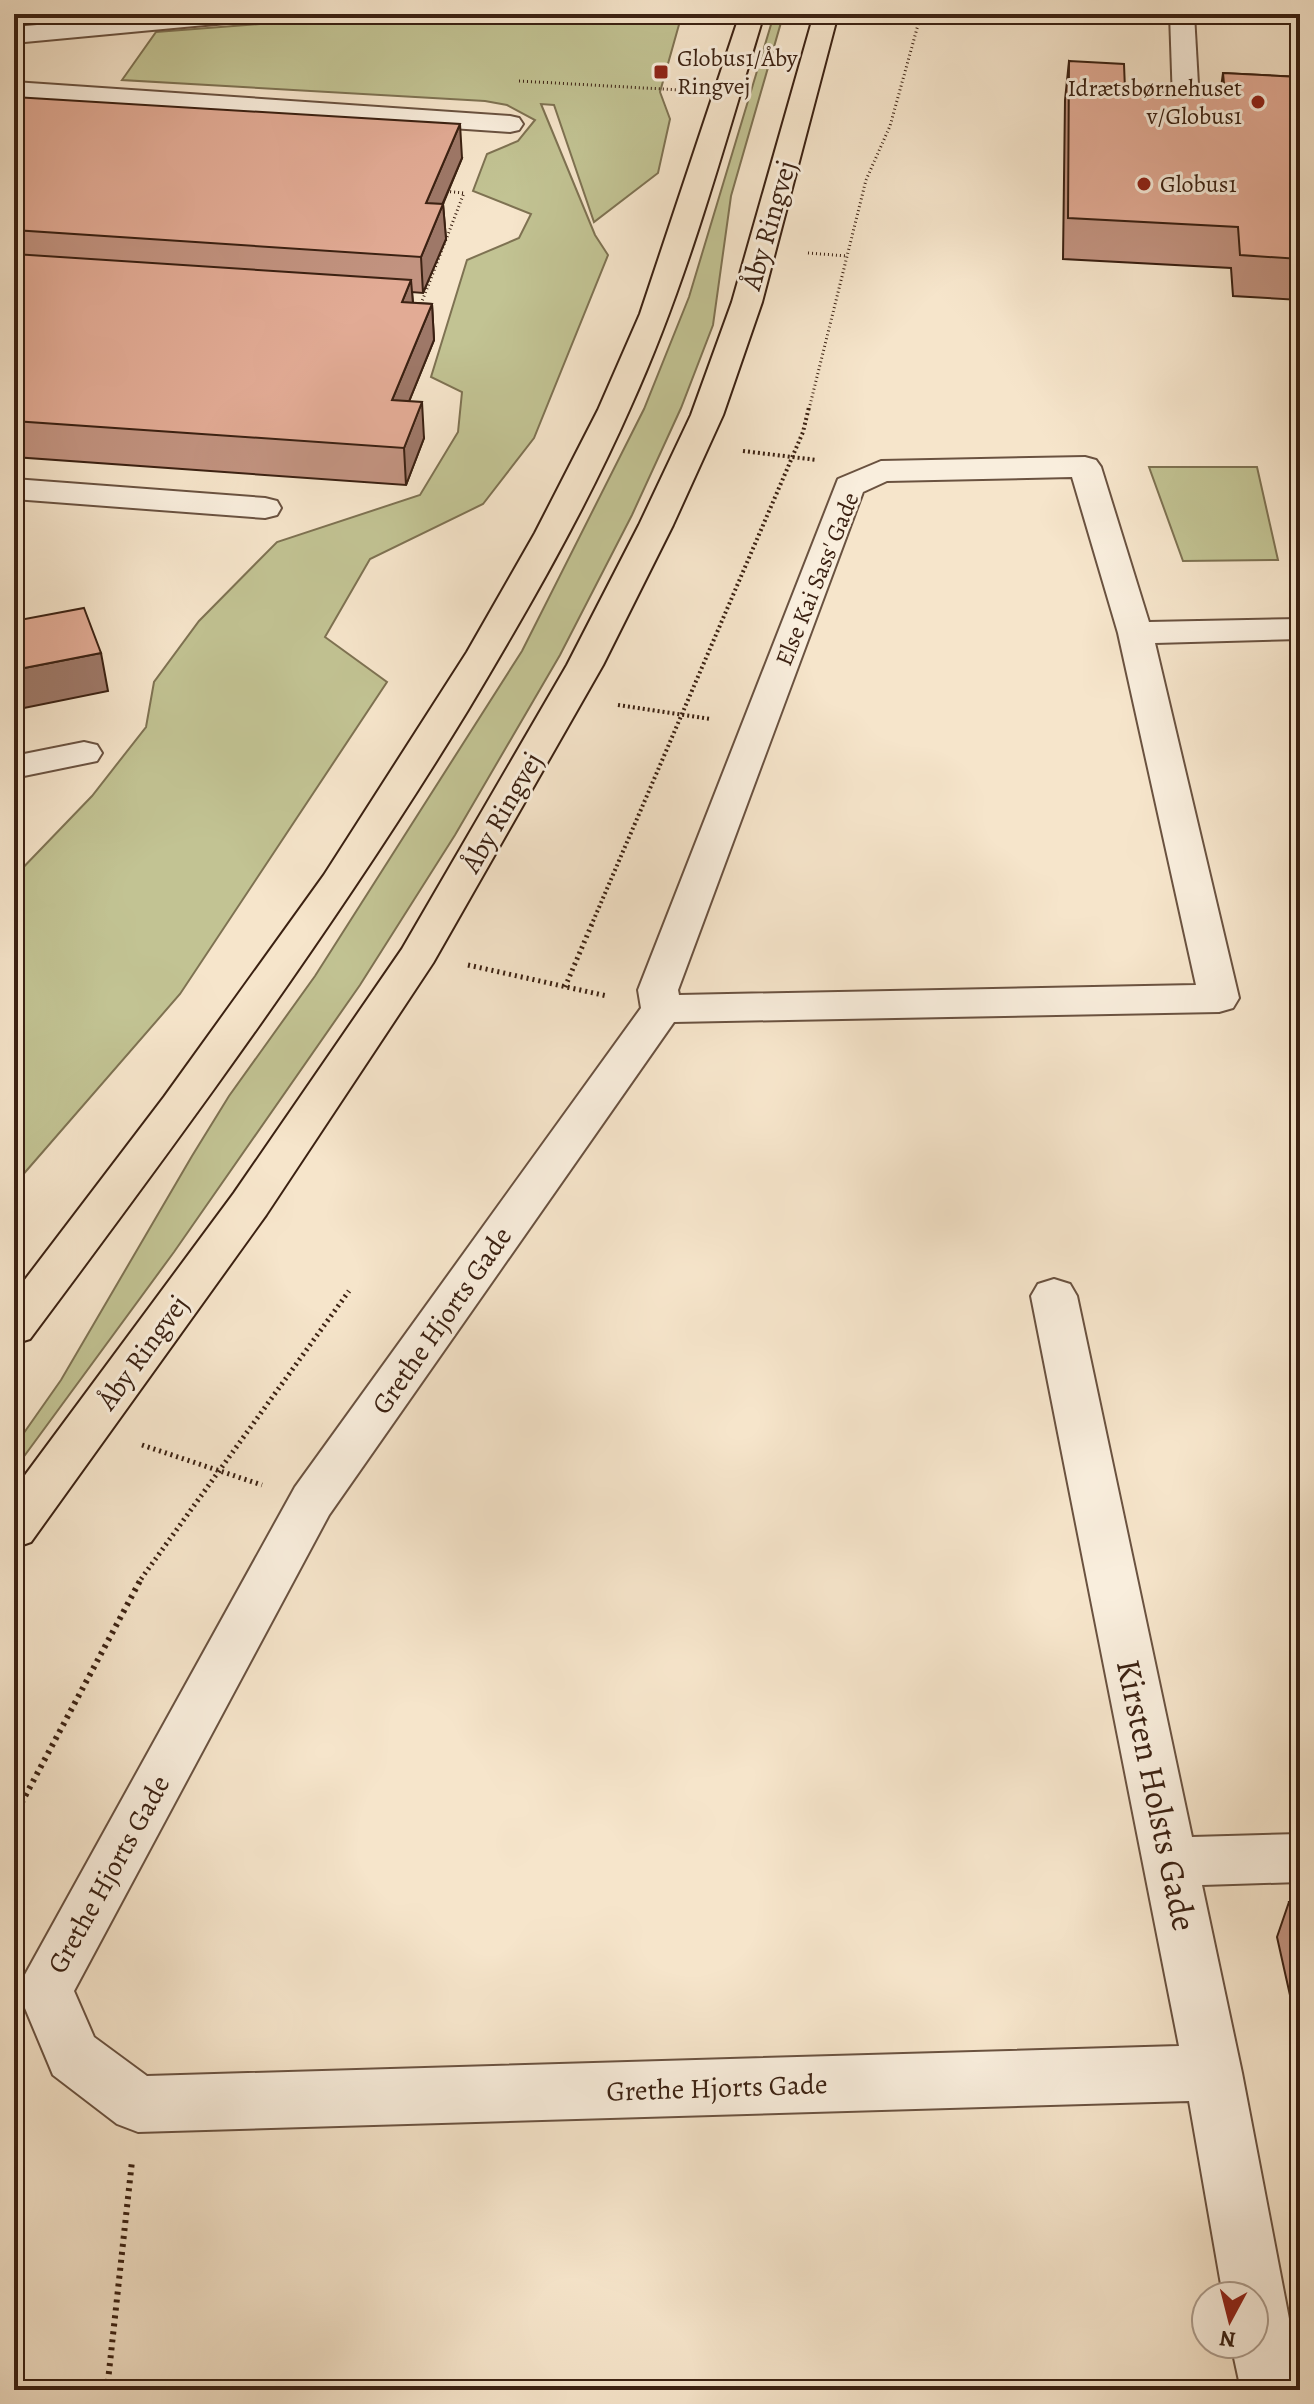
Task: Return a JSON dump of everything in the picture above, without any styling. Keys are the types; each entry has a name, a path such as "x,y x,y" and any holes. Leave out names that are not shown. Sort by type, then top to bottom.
{"main road":[{"path":"14,1327 139,1163 279,970 379,822 487,648 564,510 615,407 660,296 752,14"},
{"name":"Åby Ringvej","path":"14,1528 250,1204 419,954 567,696 656,525 693,445 747,302 826,14"}],"street":[{"path":"14,35 248,14"},
{"path":"1182,14 1186,102"},
{"path":"86,95 136,24"},
{"path":"14,90 510,124"},
{"name":"Else Kai Sass' Gade","path":"1085,467 1135,633 1219,998 662,1009 658,990 849,486 881,471 1085,467"},
{"path":"14,489 265,508"},
{"path":"1135,633 1300,629"},
{"path":"14,767 84,753"},
{"name":"Grethe Hjorts Gade","path":"662,1009 312,1501 45,1989 73,2056 138,2104 1213,2073"},
{"name":"Kirsten Holsts Gade","path":"1054,1296 1171,1862 1251,2280"},
{"path":"1171,1862 1300,1858"},
{"name":"Kirsten Holsts Gade","path":"1265,2360 1269,2382 1300,2381"}],"path":[{"path":"565,987 803,432 866,180 890,126 921,14"},
{"path":"421,304 464,193 433,191"},
{"path":"693,445 791,456 881,471"},
{"path":"567,696 682,717 759,723"},
{"path":"419,954 662,1009"},
{"path":"14,1817 143,1575 349,1291"},
{"path":"88,1426 312,1501"},
{"path":"107,2390 138,2104"}],"green space":[{"path":"389,14 682,14 660,92 670,119 658,173 594,222 554,105 541,104 595,235 608,255 534,438 483,504 370,559 325,637 387,682 180,994 14,1185 14,877 92,796 146,727 154,682 199,621 277,542 420,495 458,432 462,392 431,377 467,260 519,238 531,214 473,191 487,154 518,141 535,120 507,105 485,101 122,80 156,32"},
{"path":"773,18 782,19 731,196 713,325 681,408 632,515 560,655 455,835 360,985 174,1252 14,1470 14,1447 61,1380 229,1096 315,976 522,651 644,409 689,297"},
{"path":"1149,467 1257,467 1278,560 1183,561"}],"building":[{"name":"Globus1","path":"1069,61 1124,64 1125,90 1225,95 1223,73 1300,77 1300,259 1240,255 1238,227 1068,218"},
{"path":"14,97 460,124 426,203 443,204 421,257 14,230"},
{"path":"14,254 411,280 402,302 432,304 392,400 422,402 404,448 14,421"},
{"path":"84,608 101,653 14,670 14,621"},
{"path":"1289,1902 1300,1902 1300,1949"}],"place":[{"name":"Globus1/Åby Ringvej","path":"661,72"},
{"name":"Idrætsbørnehuset v/Globus1","path":"1258,102"},
{"name":"Globus1","path":"1144,184"}]}
